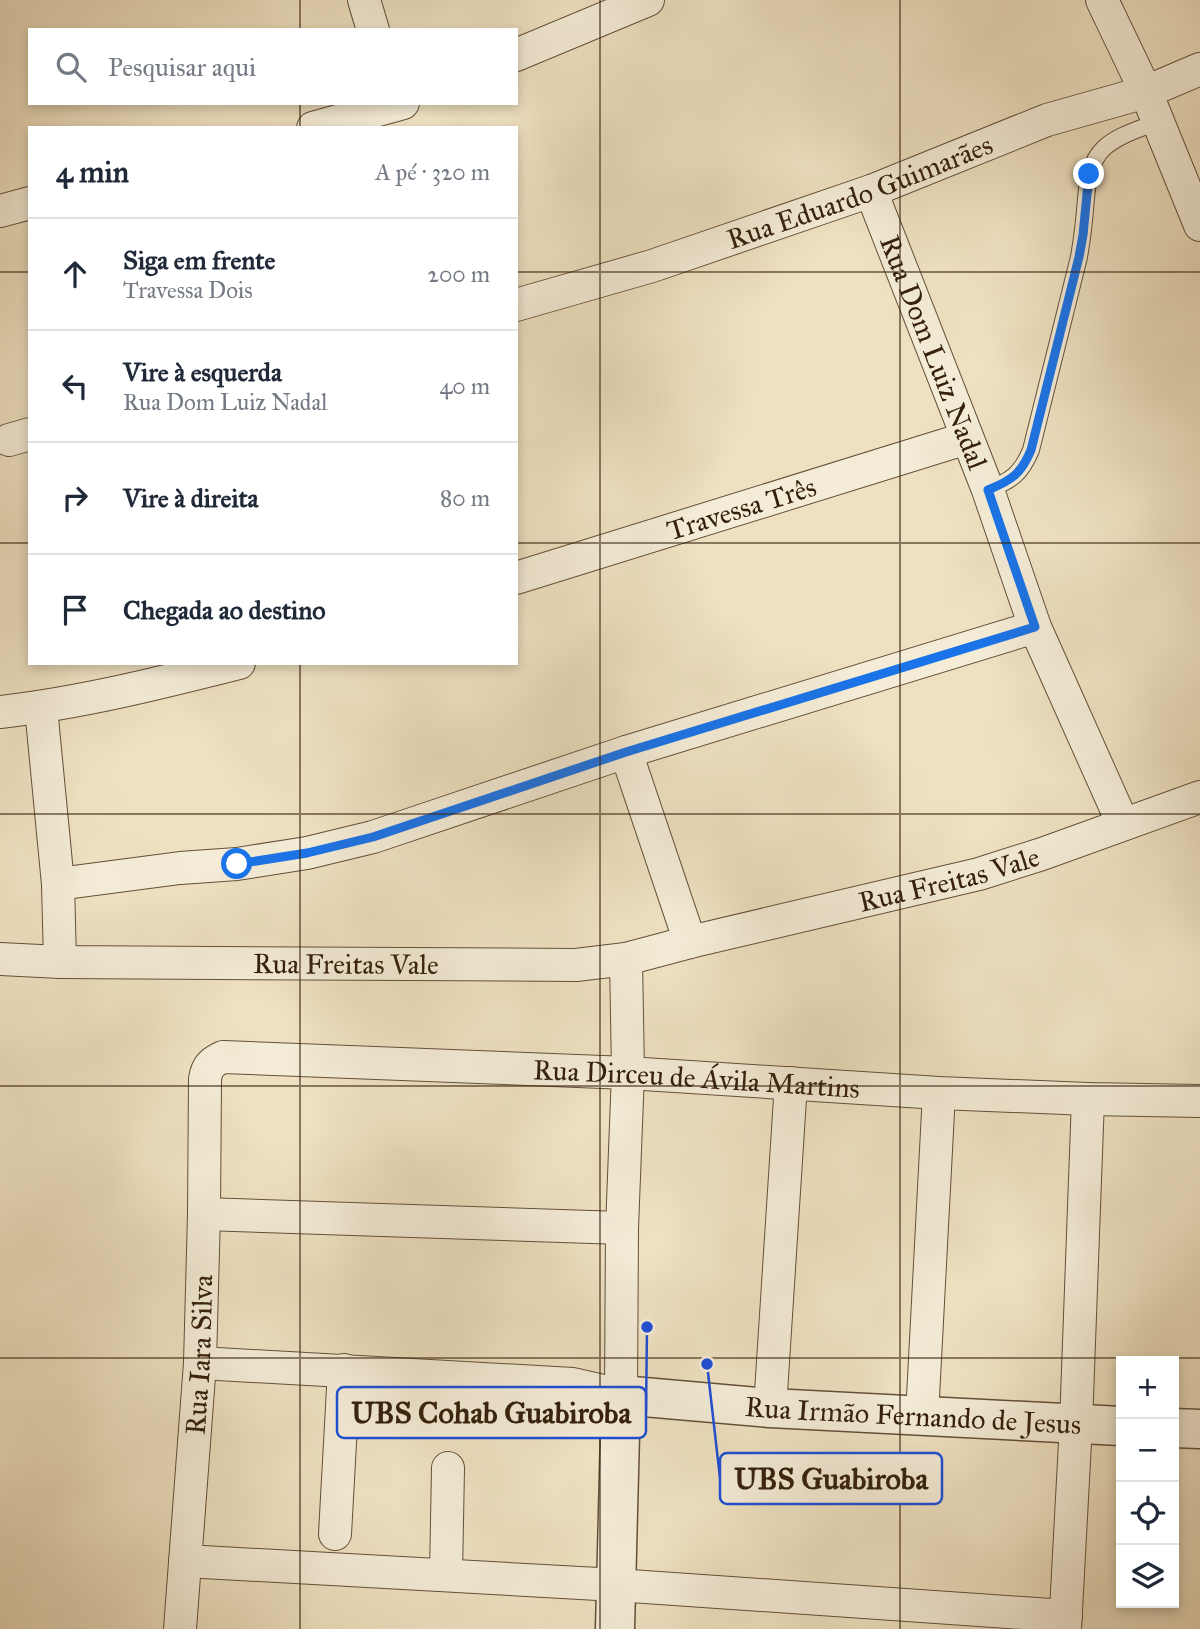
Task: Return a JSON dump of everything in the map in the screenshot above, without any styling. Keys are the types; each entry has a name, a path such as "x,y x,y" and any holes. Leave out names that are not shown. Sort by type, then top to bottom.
{"street":[{"path":"363,0 372,28"},
{"path":"518,54 648,0"},
{"path":"1102,0 1146,92 1200,225"},
{"name":"Rua Eduardo Guimarães","path":"518,304 652,266 871,191 1047,120 1146,92 1200,69"},
{"path":"320,126 396,105"},
{"name":"Rua Dom Luiz Nadal","path":"871,191 988,490 1035,627 1123,824"},
{"path":"0,211 28,204"},
{"name":"Travessa Três","path":"518,577 967,438"},
{"path":"58,884 180,868 237,864 307,853 373,837 626,752 1035,627"},
{"path":"0,712 41,708 231,665"},
{"path":"41,708 58,884 60,962"},
{"path":"626,752 690,942"},
{"name":"Rua Freitas Vale","path":"0,959 60,962 576,965 626,959 978,874 1200,797"},
{"path":"615,1629 622,1228 628,1073 626,959"},
{"name":"Rua Dirceu de Ávila Martins","path":"205,1079 209,1065 223,1057 628,1073 939,1093 1200,1101"},
{"name":"Rua Iara Silva","path":"180,1629 200,1363 205,1079"},
{"path":"770,1408 791,1083"},
{"path":"922,1416 939,1093"},
{"path":"185,1561 616,1585 1065,1623 1076,1424 1088,1099"},
{"path":"204,1214 622,1228"},
{"path":"200,1363 573,1384 621,1395"},
{"path":"335,1534 344,1370"},
{"name":"Rua Irmão Fernando de Jesus","path":"621,1395 770,1408 1116,1426"},
{"path":"1179,1428 1200,1429"},
{"path":"446,1575 448,1468"}],"lane":[{"path":"988,490 1018,474 1031,450 1079,257 1089,174 1095,158 1117,139 1157,122"}],"place":[{"name":"UBS Cohab Guabiroba","path":"647,1327"},
{"name":"UBS Guabiroba","path":"707,1364"}],"route":[{"path":"237,864 307,853 373,837 626,752 1035,627 988,490 1018,474 1031,450 1079,257 1089,174"}]}
